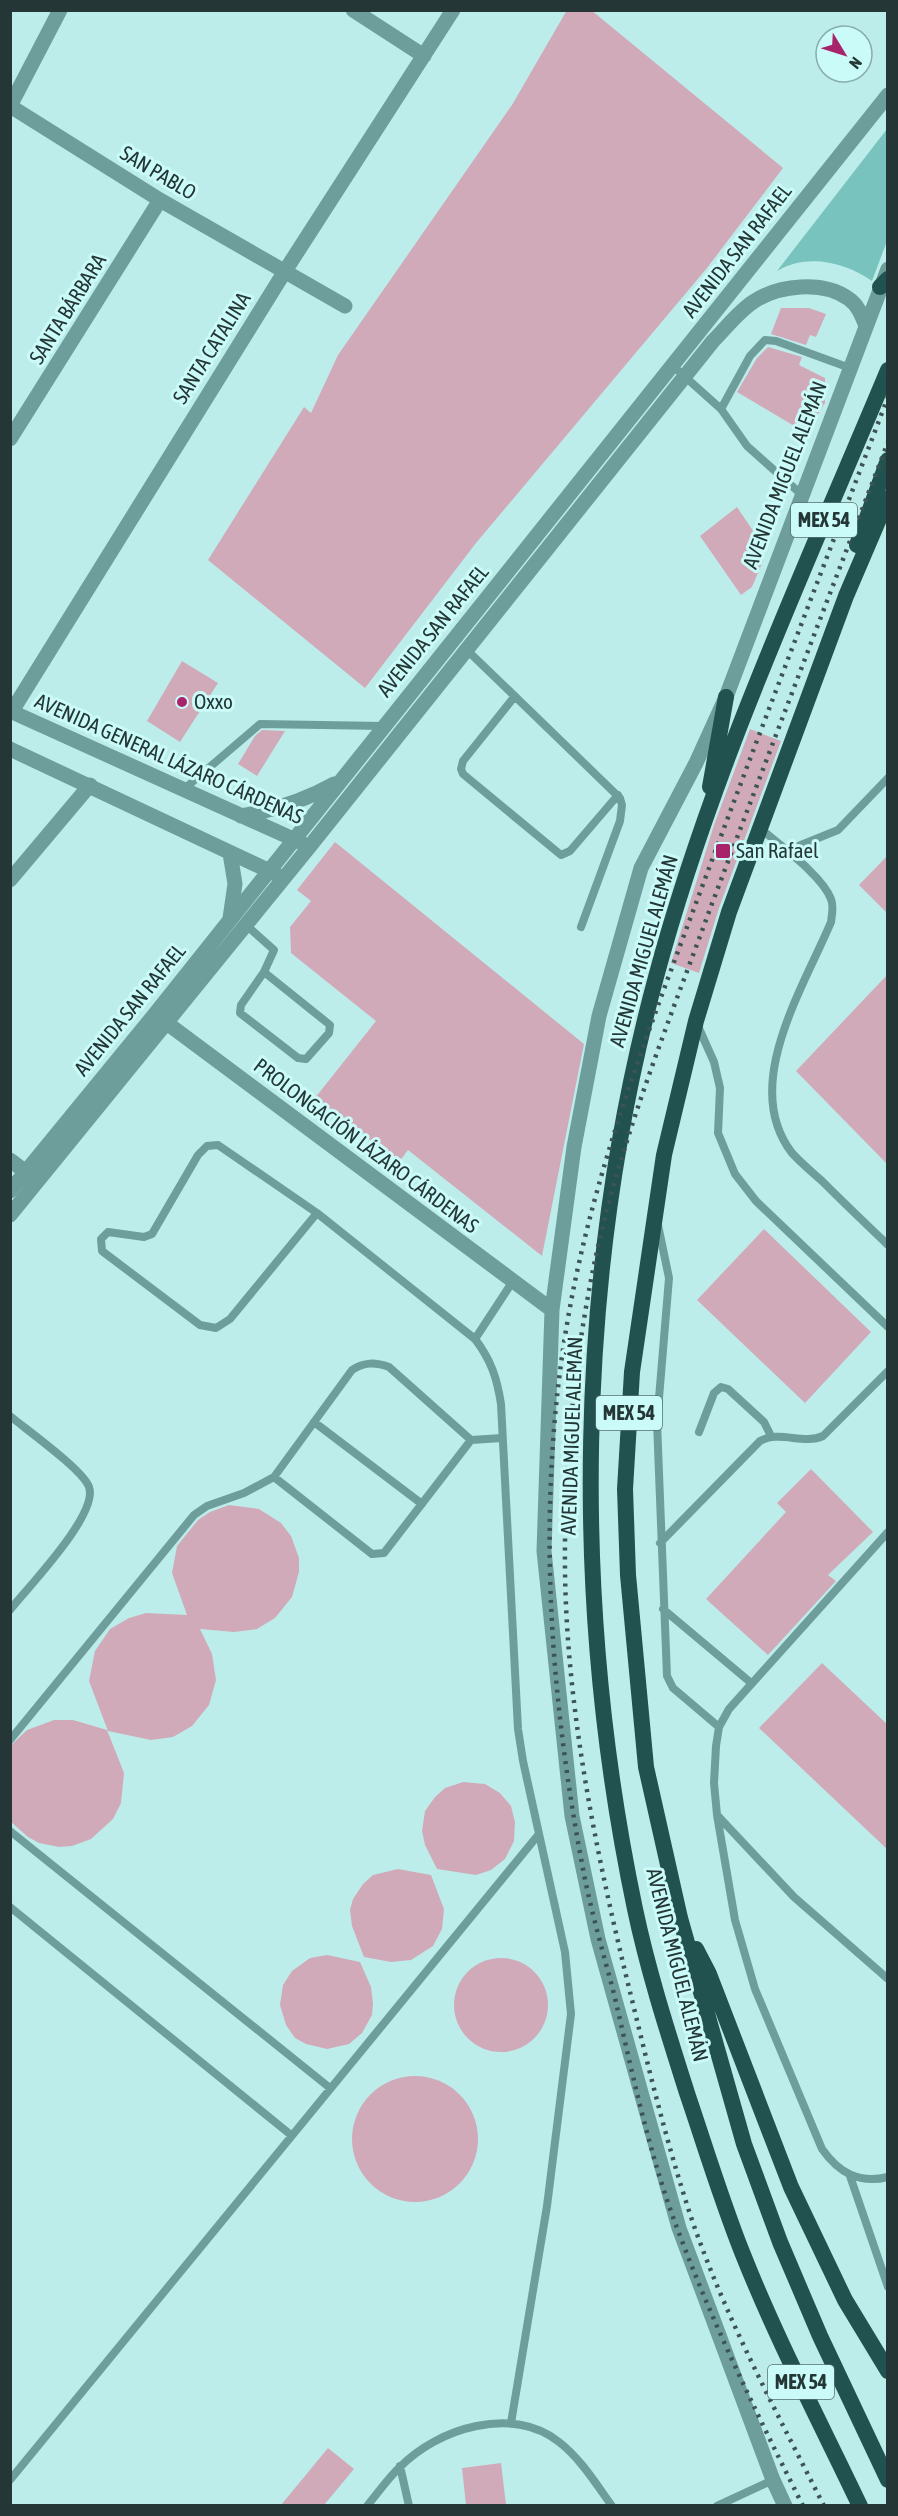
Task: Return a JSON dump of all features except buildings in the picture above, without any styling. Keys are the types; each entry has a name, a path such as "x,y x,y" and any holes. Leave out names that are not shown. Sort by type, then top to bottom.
{"highway":[{"name":"AVENIDA MIGUEL ALEMÁN","path":"860,2505 744,2258 669,2037 635,1911 616,1797 599,1661 591,1551 594,1395 600,1283 613,1172 629,1084 657,972 703,828 761,671 888,370"},
{"path":"846,596 853,557 888,460"},
{"name":"AVENIDA MIGUEL ALEMÁN","path":"888,498 846,596 729,912 696,1021 664,1155 655,1212 632,1372 625,1489 628,1575 646,1767 680,1918 752,2166 816,2326 888,2480"},
{"path":"703,828 726,697"},
{"path":"680,1918 709,1974 791,2187 845,2300 888,2371"}],"street":[{"path":"10,106 60,10"},
{"path":"353,10 424,56"},
{"name":"SANTA CATALINA","path":"11,711 285,271 453,10"},
{"name":"AVENIDA SAN RAFAEL","path":"10,1215 32,1177 161,1019 246,925 467,650 888,95"},
{"name":"SAN PABLO","path":"10,106 160,200 345,306"},
{"name":"SANTA BÁRBARA","path":"10,439 160,200"},
{"name":"AVENIDA MIGUEL ALEMÁN","path":"785,2505 773,2480 676,2217 598,1939 572,1816 544,1551 552,1310 585,1086 599,1017 629,903 641,868 696,763 726,697 888,269"},
{"name":"AVENIDA SAN RAFAEL","path":"161,1019 230,920 384,726 678,372 754,301 786,288 822,288 843,295 859,309 866,326"},
{"name":"AVENIDA GENERAL LÁZARO CÁRDENAS","path":"11,711 310,846"},
{"path":"10,749 284,878"},
{"path":"241,816 307,799 342,779"},
{"path":"10,880 90,785"},
{"path":"230,853 235,884 230,920"},
{"name":"PROLONGACIÓN LÁZARO CÁRDENAS","path":"161,1019 552,1310"},
{"path":"10,1160 32,1177"},
{"name":"AVENIDA SAN RAFAEL","path":"10,1191 32,1177"}],"lane":[{"path":"721,409 750,356 765,340 776,341 850,368"},
{"path":"678,372 721,409 747,446 801,494"},
{"path":"467,650 618,795 622,805 620,821 580,927"},
{"path":"515,696 463,761 460,769 463,774 561,855 570,851 618,795"},
{"path":"183,790 260,724 384,726"},
{"path":"786,851 838,830 888,778"},
{"path":"760,828 828,892 833,908 831,922 780,1041 771,1078 771,1109 779,1131 793,1153 888,1245"},
{"path":"246,925 274,950 264,972 241,1005 240,1013 298,1058 306,1059 329,1033 330,1025 264,972"},
{"path":"696,1021 714,1062 720,1088 718,1133 735,1174 756,1200 888,1327"},
{"path":"317,1213 230,1319 216,1328 200,1325 102,1251 101,1239 108,1232 144,1237 152,1234 198,1155 207,1146 218,1145 317,1213 475,1339 491,1359 498,1381 517,1718 523,1761 565,1952 571,2014 547,2206 511,2423"},
{"path":"655,1212 669,1278 657,1411 660,1543 668,1681 719,1727"},
{"path":"475,1339 513,1281"},
{"path":"10,1740 194,1515 207,1506 244,1494 274,1477 352,1370 360,1364 378,1363 389,1367 471,1440 502,1438"},
{"path":"660,1543 755,1444 771,1436 815,1439 823,1437 888,1371"},
{"path":"699,1432 714,1393 721,1387 728,1389 764,1422 771,1436"},
{"path":"10,1416 78,1473 90,1488 91,1497 81,1521 10,1610"},
{"path":"314,1422 422,1504"},
{"path":"274,1477 372,1554 384,1553 471,1440"},
{"path":"888,1532 750,1682 729,1709 719,1727 714,1783 717,1815 735,1920 754,1989 822,2149 839,2169 850,2176 865,2179 888,2176"},
{"path":"663,1609 750,1682"},
{"path":"717,1815 794,1897 888,1979"},
{"path":"10,1831 330,2088"},
{"path":"10,2480 538,1834"},
{"path":"10,1907 291,2135"},
{"path":"850,2176 888,2287"},
{"path":"367,2505 400,2466 422,2449 475,2426 511,2423 536,2427 559,2442 579,2462 612,2505"},
{"path":"400,2466 409,2505"},
{"path":"717,2505 773,2480"}],"shaded area":[{"path":"887,129 887,241 872,281 850,269 826,262 801,262 777,271"}],"railway":[{"path":"803,2506 737,2371 707,2303 659,2176 643,2117 590,1901 570,1794 553,1642 550,1490 555,1414 565,1338 590,1216 617,1123 682,940 888,397"},
{"path":"824,2506 753,2365 720,2293 692,2220 667,2138 619,1948 586,1788 567,1626 566,1496 575,1382 586,1307 603,1224 630,1132 754,792 888,442"}],"place":[{"name":"Oxxo","path":"182,702"},
{"name":"San Rafael","path":"723,851"}]}
